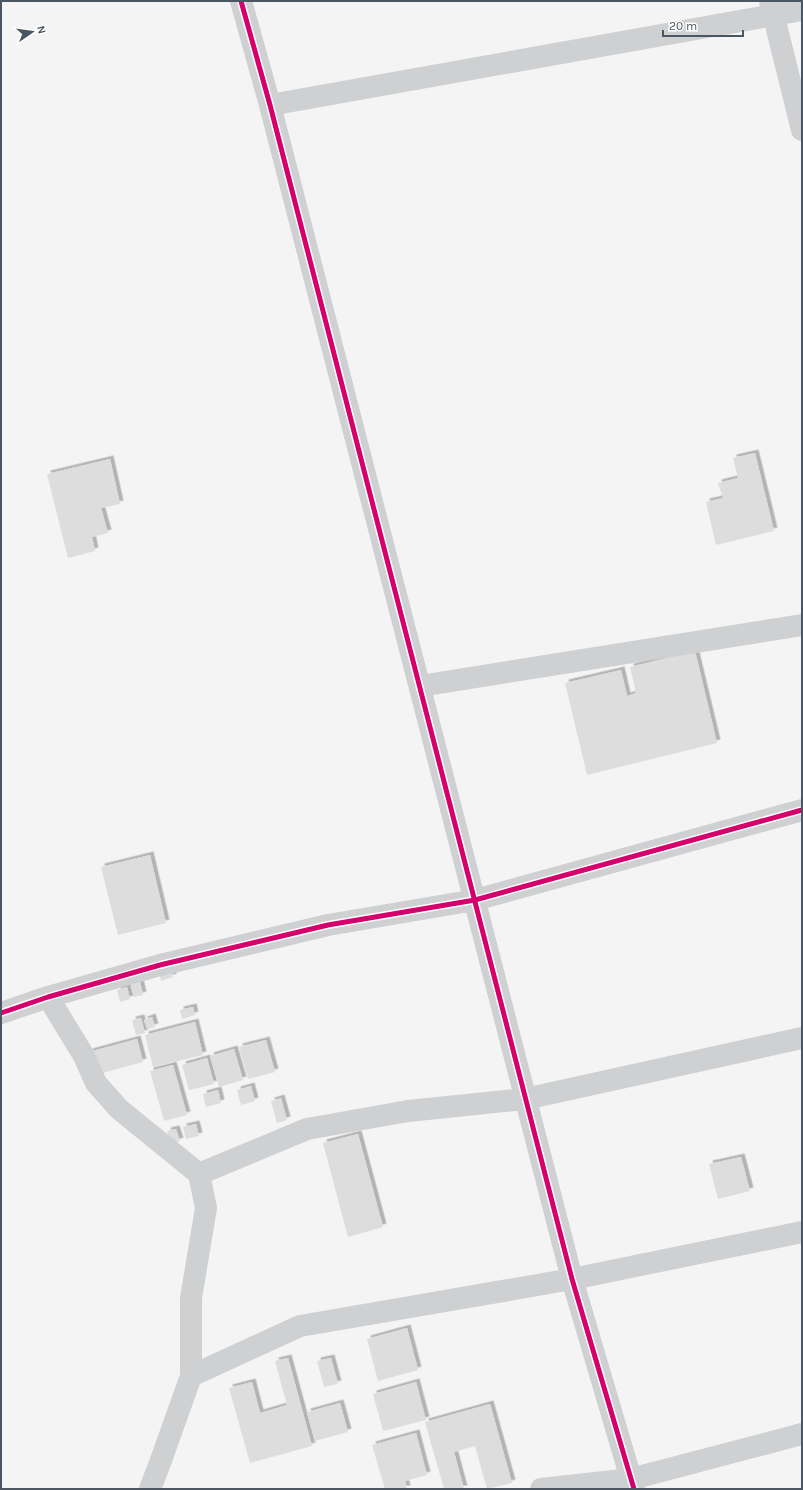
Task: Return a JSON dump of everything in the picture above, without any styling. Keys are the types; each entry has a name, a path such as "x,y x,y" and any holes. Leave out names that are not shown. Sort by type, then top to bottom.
{"street":[{"path":"241,1 270,105 572,1279 633,1484"},
{"path":"270,105 772,8 802,10"},
{"path":"772,8 802,130"},
{"path":"420,686 802,625"},
{"path":"1,1013 48,997 160,965 328,925 475,900 802,810"},
{"path":"48,997 84,1056 96,1083 119,1109 199,1174 206,1208 191,1298 191,1376 150,1489"},
{"path":"199,1174 307,1129 408,1111 525,1099 802,1038"},
{"path":"191,1376 300,1326 572,1279 802,1232"},
{"path":"541,1489 633,1484 802,1434"}],"building":[{"path":"755,453 774,531 716,545 706,502 723,498 718,483 738,478 733,458"},
{"path":"110,459 120,504 101,508 108,533 92,537 95,551 68,558 47,474"},
{"path":"695,651 717,743 587,775 565,683 621,670 627,696 636,693 630,667"},
{"path":"150,855 166,923 118,935 101,867"},
{"path":"170,964 173,977 161,981 158,967"},
{"path":"140,982 143,995 134,997 131,984"},
{"path":"127,987 130,999 120,1002 117,990"},
{"path":"193,1007 195,1015 182,1019 180,1010"},
{"path":"152,1017 155,1027 147,1029 144,1020"},
{"path":"141,1018 145,1033 136,1035 132,1020"},
{"path":"195,1022 203,1055 153,1067 145,1035"},
{"path":"137,1039 143,1062 95,1075 89,1052"},
{"path":"266,1040 275,1072 248,1079 239,1047"},
{"path":"234,1049 243,1080 219,1087 210,1056"},
{"path":"207,1058 214,1084 189,1090 182,1065"},
{"path":"173,1065 187,1115 164,1121 150,1071"},
{"path":"251,1086 255,1101 241,1105 237,1090"},
{"path":"218,1090 221,1103 206,1107 203,1094"},
{"path":"281,1098 287,1120 277,1123 271,1101"},
{"path":"196,1124 199,1136 186,1139 183,1127"},
{"path":"176,1129 180,1141 171,1144 167,1131"},
{"path":"358,1134 383,1227 348,1237 323,1143"},
{"path":"741,1157 750,1191 718,1199 709,1164"},
{"path":"407,1328 418,1370 378,1381 367,1339"},
{"path":"288,1358 312,1446 250,1463 229,1388 252,1382 260,1413 287,1405 275,1361"},
{"path":"331,1358 338,1384 324,1387 317,1361"},
{"path":"416,1382 426,1420 383,1431 373,1394"},
{"path":"340,1403 348,1432 315,1441 307,1412"},
{"path":"490,1404 512,1483 487,1489 475,1446 454,1452 464,1489 444,1489 425,1422"},
{"path":"416,1433 427,1475 405,1481 407,1489 385,1489 372,1445"}],"cycle path":[{"path":"241,1 270,105 572,1279 634,1489"},
{"path":"1,1013 48,997 160,965 328,925 475,900 802,810"}]}
